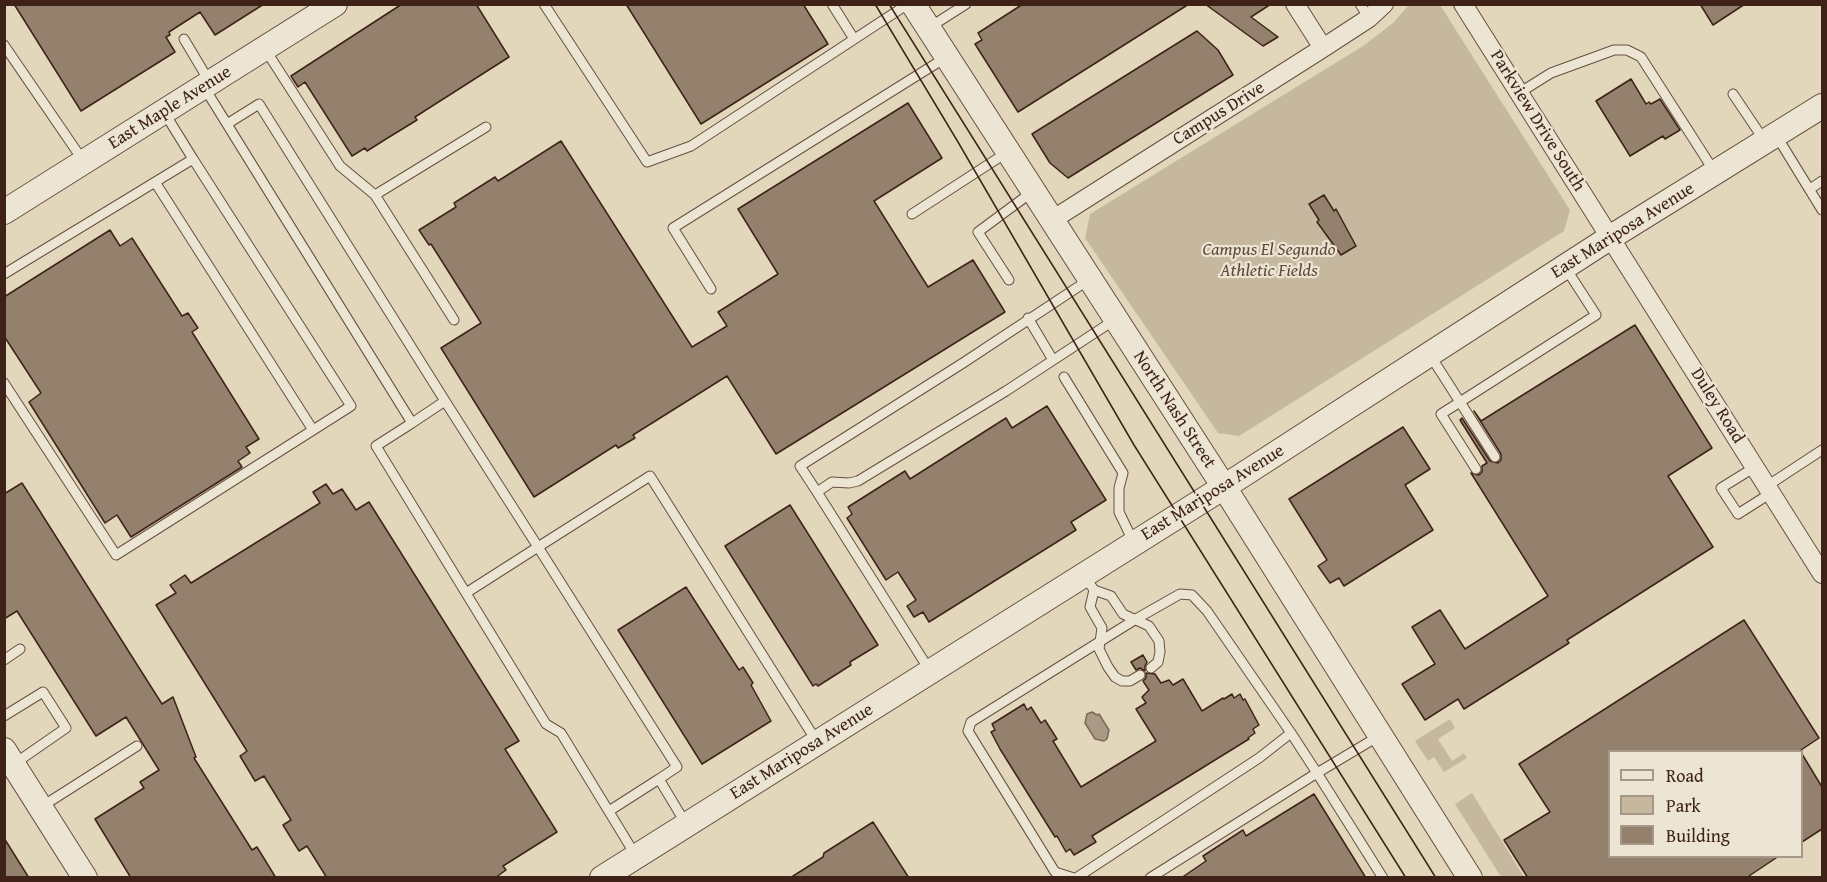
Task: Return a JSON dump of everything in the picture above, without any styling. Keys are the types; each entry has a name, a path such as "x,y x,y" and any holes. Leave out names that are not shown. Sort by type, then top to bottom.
{"street":[{"name":"East Maple Avenue","path":"4,212 335,4"},
{"name":"North Nash Street","path":"913,4 1224,487 1470,878"},
{"path":"1295,4 1323,48"},
{"name":"Campus Drive","path":"1052,220 1323,48 1365,11 1384,4"},
{"name":"Parkview Drive South","path":"1463,4 1611,237"},
{"name":"East Mariposa Avenue","path":"602,878 930,671 1089,582 1134,543 1611,237 1822,106"},
{"name":"Duley Road","path":"1611,237 1822,574"},
{"path":"9,757 85,878"}],"lane":[{"path":"544,4 647,162 691,146 908,4"},
{"path":"832,4 854,39"},
{"path":"928,28 966,4"},
{"path":"184,39 227,124 412,423"},
{"path":"4,45 84,162"},
{"path":"265,49 340,166 375,195 454,320"},
{"path":"1519,93 1551,73 1614,50 1627,50 1641,57 1716,172"},
{"path":"711,289 673,228 947,57"},
{"path":"1733,94 1810,189 1822,210"},
{"path":"227,124 259,104 677,767 609,811"},
{"path":"4,383 116,555 351,406 164,112"},
{"path":"375,195 486,127"},
{"path":"912,214 1008,152"},
{"path":"4,274 193,159"},
{"path":"1810,189 1822,181"},
{"path":"155,182 313,430"},
{"path":"1009,280 978,232 1034,191"},
{"path":"1476,470 1442,414 1596,315 1565,267"},
{"path":"930,671 800,466 1090,279"},
{"path":"1028,318 1053,360"},
{"path":"817,492 832,482 858,481 1006,391 1116,320"},
{"path":"1429,355 1495,457"},
{"path":"1064,377 1123,473 1119,488 1119,512 1134,543"},
{"path":"445,401 376,446 546,724 561,733 636,856"},
{"path":"1755,466 1721,488 1738,514 1822,450"},
{"path":"466,593 650,476 817,742"},
{"path":"1089,582 1111,596 1128,618 1136,619 1149,626 1159,641 1160,652 1158,662 1151,668"},
{"path":"1089,582 1090,607 1102,628 1099,649 1115,677 1122,681 1130,681 1140,675"},
{"path":"1291,733 1259,758 1075,878 1055,872 968,732 971,722 1100,640 1180,594 1192,595 1207,611 1291,733 1383,878"},
{"path":"4,660 20,649"},
{"path":"4,716 43,692 66,728 9,757"},
{"path":"1150,878 1380,735"},
{"path":"41,807 136,746"},
{"path":"658,779 687,824"}],"green space":[{"name":"Campus El Segundo Athletic Fields","path":"1409,5 1440,5 1570,210 1564,231 1239,436 1218,433 1085,238 1090,214 1363,46 1393,23"},
{"path":"1450,719 1455,728 1438,739 1452,761 1464,753 1467,758 1444,772 1434,757 1428,761 1415,741"},
{"path":"1472,793 1524,877 1501,877 1455,804"}],"shaded area":[{"path":"1092,712 1099,714 1109,730 1107,739 1104,741 1095,739 1085,723 1087,714"}],"building":[{"path":"14,4 264,4 215,35 200,12 169,32 170,35 166,37 175,52 81,111"},
{"path":"402,4 476,4 509,57 415,117 417,120 367,151 365,148 352,156 305,82 298,87 291,76"},
{"path":"626,4 803,4 828,44 701,124"},
{"path":"1023,4 1189,4 1018,112 975,44 982,40 978,33"},
{"path":"1205,4 1271,4 1251,17 1278,37 1263,46"},
{"path":"1700,4 1745,4 1713,25"},
{"path":"1197,31 1218,50 1233,75 1068,178 1050,163 1032,134"},
{"path":"1631,79 1646,104 1660,99 1680,130 1665,139 1663,136 1630,156 1596,101"},
{"path":"908,103 942,158 874,201 928,287 973,260 1005,312 776,454 727,376 633,435 635,438 618,448 616,445 534,497 441,348 481,323 431,244 429,245 419,230 456,207 454,203 495,177 498,181 561,141 692,347 727,326 718,312 778,274 738,209"},
{"path":"1324,195 1334,211 1336,209 1356,246 1341,255 1317,222 1319,220 1309,204"},
{"path":"110,230 120,246 132,238 182,316 188,313 198,328 192,332 259,439 246,447 250,453 238,461 242,467 131,537 117,515 105,523 29,402 41,393 4,336 4,297"},
{"path":"1635,325 1712,448 1668,476 1713,547 1567,640 1569,643 1464,709 1458,699 1425,720 1402,684 1435,664 1412,627 1440,610 1465,649 1548,596 1471,473 1479,475 1482,472 1482,466 1487,463 1460,420 1462,418 1490,461 1498,463 1501,460 1501,454 1474,411 1481,421"},
{"path":"1047,406 1106,500 1071,522 1076,530 929,622 923,612 914,617 907,606 916,600 898,572 886,580 847,518 852,514 848,507 905,471 910,479 1006,418 1012,428"},
{"path":"1403,427 1430,469 1405,485 1433,530 1344,586 1339,578 1330,583 1318,566 1327,560 1289,499"},
{"path":"22,483 162,704 173,697 196,757 194,758 252,850 257,847 276,878 131,878 95,819 144,788 140,782 159,770 126,717 96,736 17,611 4,619 4,494"},
{"path":"326,484 333,494 342,489 356,510 369,502 519,741 505,749 557,832 503,866 506,870 495,878 327,878 307,846 299,851 283,825 291,820 264,776 255,781 240,756 247,751 156,605 176,593 170,585 185,575 191,583 320,503 313,492"},
{"path":"790,505 878,645 818,686 816,684 813,686 725,546"},
{"path":"686,587 739,670 743,667 771,721 702,764 618,630"},
{"path":"1744,620 1819,738 1801,750 1608,750 1608,858 1776,858 1746,878 1528,878 1504,840 1550,812 1519,764"},
{"path":"1143,655 1147,662 1145,671 1140,668 1136,670 1131,662"},
{"path":"1146,673 1155,674 1161,683 1169,680 1173,685 1183,679 1202,711 1223,698 1232,694 1234,698 1240,694 1259,725 1253,729 1255,733 1249,739 1092,836 1096,842 1074,855 1070,849 1066,852 1000,749 991,732 995,730 992,724 1024,704 1027,710 1031,707 1041,723 1045,720 1057,739 1053,741 1081,787 1156,741 1136,709 1146,703 1142,697 1149,690 1143,681"},
{"path":"1803,756 1822,787 1822,829 1803,841"},
{"path":"1314,794 1366,878 1181,878 1206,861 1203,856 1243,830 1246,836"},
{"path":"873,822 909,878 790,878 823,857 824,853"},
{"path":"4,838 29,878 4,878"}],"tram line":[{"path":"875,4 1134,445 1406,878"},
{"path":"889,4 1436,878"}]}
